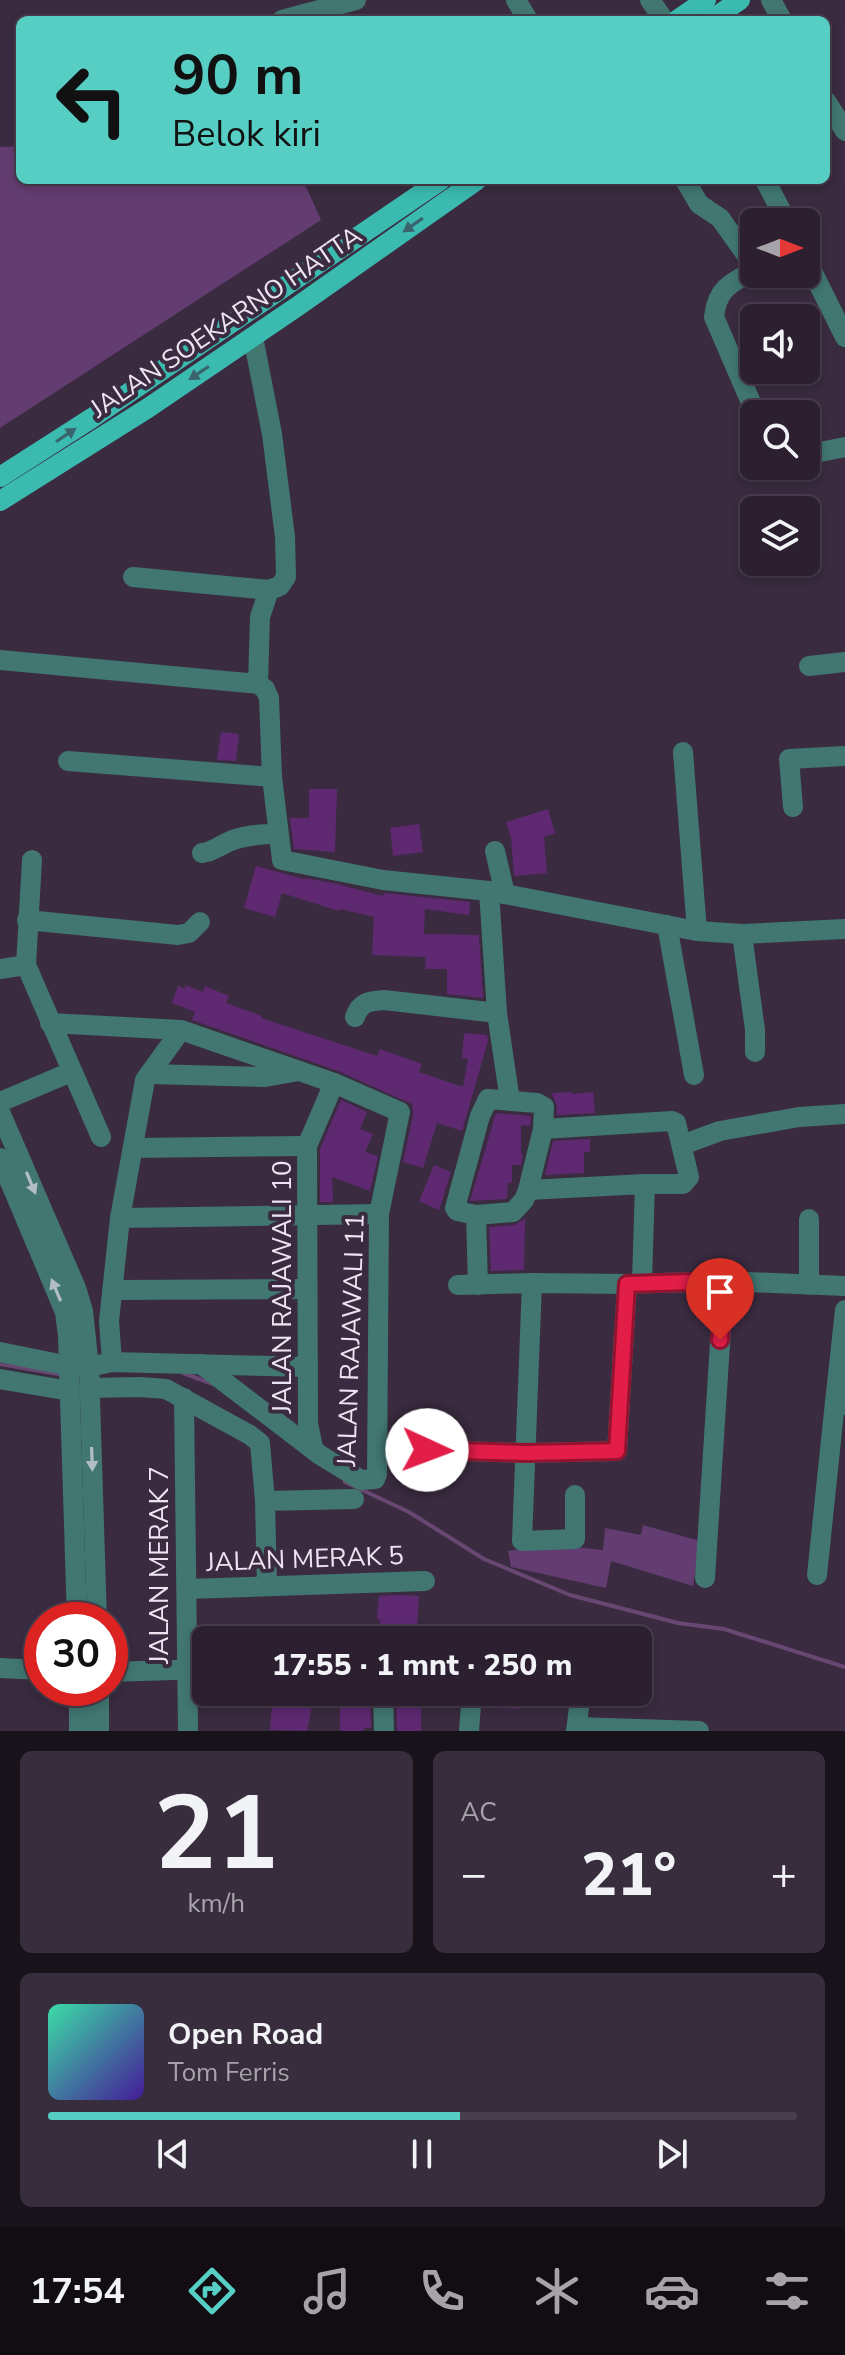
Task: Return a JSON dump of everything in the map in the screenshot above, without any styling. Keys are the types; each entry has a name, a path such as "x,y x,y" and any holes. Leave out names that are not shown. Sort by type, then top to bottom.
{"main road":[{"path":"683,16 706,0"},
{"path":"717,16 740,0"},
{"name":"JALAN SOEKARNO HATTA","path":"0,477 435,184"},
{"name":"JALAN SOEKARNO HATTA","path":"0,501 148,408 471,184"},
{"path":"135,387 148,408"}],"street":[{"path":"291,16 315,5 356,0"},
{"path":"830,107 845,131"},
{"path":"687,184 699,204 720,218 740,246"},
{"path":"767,184 780,208"},
{"path":"820,277 837,299 845,337"},
{"path":"740,278 729,284 716,301 714,317 750,400"},
{"path":"133,577 269,590 280,586 286,577 285,537 272,434 253,337"},
{"path":"820,452 845,447"},
{"path":"258,684 260,617 269,590"},
{"path":"0,660 258,684 265,689 269,698 272,777 282,860 383,880 497,893 697,931 742,934 845,929"},
{"path":"809,666 845,662"},
{"path":"683,752 697,931"},
{"path":"793,807 789,759 845,756"},
{"path":"68,761 272,777"},
{"path":"202,853 212,852 241,837 278,834"},
{"path":"495,851 497,1013 510,1101"},
{"path":"32,860 26,965 101,1137"},
{"path":"27,920 178,935 189,933 200,922"},
{"path":"667,925 694,1075"},
{"path":"742,934 755,1030 755,1052"},
{"path":"0,969 26,965"},
{"path":"355,1017 358,1008 367,1001 384,1000 497,1013"},
{"path":"50,1023 181,1030 334,1083"},
{"path":"112,1362 109,1321 120,1218 145,1080 181,1030"},
{"path":"244,1077 250,1072 253,1055"},
{"path":"149,1074 265,1077 299,1071"},
{"path":"0,1102 71,1072"},
{"name":"JALAN RAJAWALI 10","path":"313,1448 308,1423 307,1146 334,1083"},
{"name":"JALAN RAJAWALI 11","path":"313,1448 361,1480 371,1480 377,1474 379,1214 400,1112 334,1083"},
{"path":"488,1099 510,1101 541,1104 544,1107 543,1129 524,1200 513,1212 476,1215 457,1211 455,1208 480,1116 488,1099"},
{"path":"0,1112 83,1311 79,1379 77,1602"},
{"path":"682,1145 720,1131 799,1117 845,1114"},
{"path":"528,1190 683,1184 689,1177 678,1127 672,1121 543,1129"},
{"path":"133,1148 307,1146"},
{"path":"0,1158 65,1312 79,1379 96,1602"},
{"path":"427,1450 526,1453 617,1451 645,1184"},
{"path":"120,1218 379,1214"},
{"path":"476,1215 468,1285 724,1281 845,1286"},
{"path":"809,1219 809,1285"},
{"path":"705,1578 724,1281"},
{"path":"532,1283 522,1541 575,1539 575,1495"},
{"path":"112,1290 306,1289"},
{"path":"817,1575 840,1404 845,1312"},
{"path":"3,1347 79,1379"},
{"path":"79,1379 112,1362 308,1367"},
{"path":"201,1364 313,1448"},
{"path":"0,1379 79,1379 166,1389 250,1435 260,1443 267,1586"},
{"name":"JALAN MERAK 7","path":"184,1398 187,1589 192,1633"},
{"path":"265,1501 354,1499"},
{"name":"JALAN MERAK 5","path":"187,1589 425,1581"},
{"path":"0,1668 24,1669"},
{"path":"128,1671 192,1668"},
{"name":"JALAN MERAK 7","path":"188,1731 192,1700"},
{"path":"79,1706 79,1731"},
{"path":"99,1706 99,1731"},
{"path":"383,1706 384,1731"},
{"path":"469,1731 471,1706"},
{"path":"579,1706 577,1729 699,1731"}],"shaded area":[{"path":"16,146 16,184 305,184 321,220 0,428 0,147"},
{"path":"643,1525 700,1541 693,1586 611,1561 606,1588 511,1567 508,1551 555,1545 603,1550 605,1528 641,1535"}],"building":[{"path":"221,732 239,734 236,761 217,760"},
{"path":"309,789 337,789 335,852 294,849 290,818 309,818"},
{"path":"548,809 555,833 544,837 547,873 514,876 511,838 506,822"},
{"path":"419,824 423,852 393,856 390,828"},
{"path":"256,866 383,896 384,893 470,902 469,915 425,909 424,934 479,935 483,998 447,994 447,969 425,969 426,957 372,955 374,917 339,911 282,893 275,917 244,908"},
{"path":"185,985 203,992 205,986 229,996 226,1003 261,1018 377,1056 380,1049 422,1064 419,1072 463,1087 468,1059 462,1058 464,1033 487,1035 488,1041 462,1131 437,1123 423,1168 403,1162 413,1115 412,1104 338,1071 192,1020 195,1012 172,1003 178,986 185,989"},
{"path":"593,1092 595,1113 557,1115 552,1093"},
{"path":"341,1100 367,1112 360,1129 373,1134 365,1152 378,1156 370,1191 332,1177 333,1202 320,1202 320,1149"},
{"path":"496,1113 531,1116 530,1126 521,1125 521,1165 512,1165 512,1183 508,1183 507,1199 470,1201"},
{"path":"590,1139 590,1152 584,1152 584,1173 545,1175 553,1141"},
{"path":"434,1165 451,1172 439,1210 419,1201"},
{"path":"525,1219 524,1270 491,1271 489,1227 514,1225"},
{"path":"379,1596 419,1596 417,1626 380,1626 380,1619 377,1619"},
{"path":"272,1706 312,1706 307,1731 270,1730"},
{"path":"312,1706 370,1706 371,1728 340,1731 340,1707"},
{"path":"396,1706 421,1706 421,1731 397,1731"},
{"path":"490,1706 520,1706 520,1709"}],"waterway":[{"path":"0,1364 63,1375"},
{"path":"183,1373 213,1384"},
{"path":"345,1482 409,1512 484,1559 570,1595 678,1623 724,1629 845,1667"}],"route":[{"path":"427,1450 526,1453 617,1451 627,1284 724,1281 720,1340"}]}
